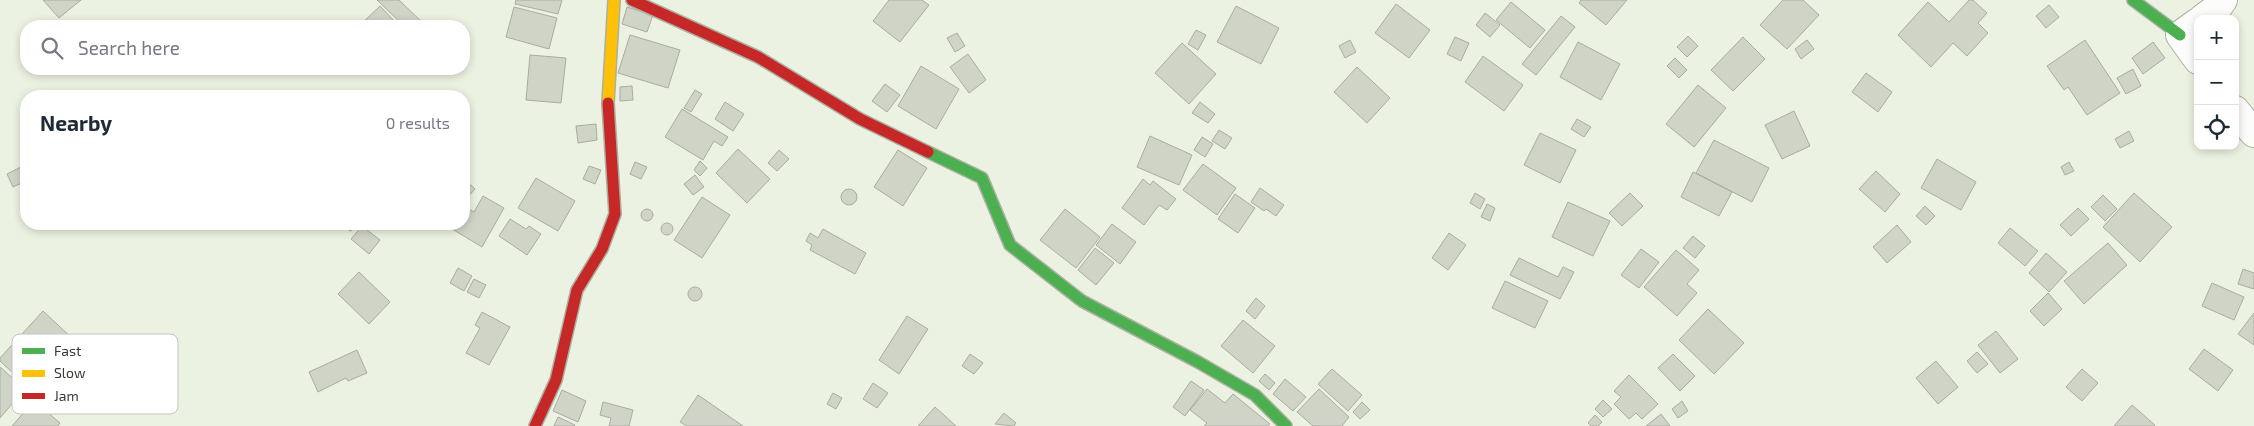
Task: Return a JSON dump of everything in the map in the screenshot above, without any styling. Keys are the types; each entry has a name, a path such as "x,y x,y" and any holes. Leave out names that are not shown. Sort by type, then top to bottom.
{"street":[{"path":"535,426 556,380 577,290 602,249 615,214 608,99 614,0"},
{"path":"632,0 758,57 860,119 982,178 1010,245 1082,301 1198,362 1255,396 1286,426"},
{"path":"2133,0 2189,28 2194,46"},
{"path":"2207,15 2224,0"},
{"path":"2239,115 2254,133"}],"building":[{"path":"43,0 81,0 59,18"},
{"path":"377,0 399,0 420,20 398,20"},
{"path":"516,0 562,0 558,14 515,4"},
{"path":"889,0 922,0 929,5 900,42 873,21"},
{"path":"1581,0 1627,0 1606,25 1579,3"},
{"path":"1783,0 1803,0 1819,15 1787,49 1760,25"},
{"path":"1969,0 1973,0 1987,13 1978,23 1988,33 1967,56 1953,43 1931,67 1898,35 1928,2 1949,22"},
{"path":"1511,2 1545,30 1530,48 1496,20"},
{"path":"1396,4 1430,30 1409,58 1375,33"},
{"path":"2049,5 2059,17 2046,28 2036,16"},
{"path":"380,6 393,20 365,20"},
{"path":"1236,6 1279,28 1261,64 1217,42"},
{"path":"514,7 557,18 549,49 506,37"},
{"path":"627,7 653,15 647,32 622,24"},
{"path":"1485,13 1500,25 1490,37 1476,25"},
{"path":"1561,16 1575,27 1536,75 1522,64"},
{"path":"1196,30 1206,35 1198,50 1188,44"},
{"path":"957,33 965,46 955,52 947,38"},
{"path":"630,35 680,50 668,88 618,73"},
{"path":"1688,36 1698,46 1687,57 1677,47"},
{"path":"1455,37 1469,43 1461,61 1447,54"},
{"path":"1743,37 1765,59 1733,91 1711,70"},
{"path":"1350,40 1356,52 1345,58 1339,46"},
{"path":"1807,40 1814,49 1801,59 1795,49"},
{"path":"2085,40 2120,93 2087,115 2068,87 2064,90 2047,66"},
{"path":"1578,42 1620,64 1601,100 1560,77"},
{"path":"2153,42 2165,58 2143,74 2132,58"},
{"path":"1182,43 1216,74 1189,104 1155,73"},
{"path":"968,54 986,80 969,93 950,67"},
{"path":"530,55 566,58 561,103 526,100"},
{"path":"1483,56 1523,85 1504,111 1465,82"},
{"path":"1675,58 1687,70 1679,78 1667,66"},
{"path":"921,66 959,89 936,129 898,106"},
{"path":"1357,67 1390,98 1367,123 1334,92"},
{"path":"2133,69 2141,86 2126,94 2117,78"},
{"path":"1866,73 1892,92 1878,112 1852,92"},
{"path":"885,84 900,95 887,112 872,101"},
{"path":"1698,85 1726,108 1694,147 1666,124"},
{"path":"632,86 633,100 620,101 620,87"},
{"path":"695,90 702,94 691,112 684,108"},
{"path":"725,102 744,114 733,131 715,119"},
{"path":"1200,102 1215,114 1208,123 1192,113"},
{"path":"682,109 728,137 722,146 714,141 703,160 665,137"},
{"path":"1794,111 1810,146 1782,159 1765,125"},
{"path":"1577,119 1591,127 1584,137 1571,129"},
{"path":"596,124 597,140 578,143 576,126"},
{"path":"1219,130 1232,138 1225,149 1212,141"},
{"path":"2129,131 2134,141 2120,148 2115,139"},
{"path":"1540,133 1576,150 1560,183 1524,165"},
{"path":"1150,136 1192,155 1179,185 1137,167"},
{"path":"1202,137 1213,144 1205,157 1194,150"},
{"path":"1714,140 1769,168 1752,202 1696,173"},
{"path":"738,149 770,179 747,203 716,173"},
{"path":"779,150 789,159 777,171 768,163"},
{"path":"898,150 927,168 903,206 874,187"},
{"path":"1937,159 1976,182 1961,210 1921,188"},
{"path":"700,161 707,168 700,176 694,170"},
{"path":"635,162 647,167 641,179 630,174"},
{"path":"2069,162 2074,171 2065,175 2061,167"},
{"path":"1203,164 1236,188 1217,215 1183,190"},
{"path":"589,166 601,170 595,184 583,179"},
{"path":"20,168 20,184 13,187 7,174"},
{"path":"1876,171 1900,194 1885,212 1859,189"},
{"path":"1693,172 1732,192 1719,216 1681,197"},
{"path":"695,175 704,187 693,195 684,184"},
{"path":"536,178 575,201 558,231 518,208"},
{"path":"1143,179 1150,185 1153,181 1176,199 1167,210 1159,205 1144,225 1122,208"},
{"path":"470,184 475,189 470,194"},
{"path":"1260,188 1284,205 1276,216 1266,209 1264,211 1251,202"},
{"path":"846,189 852,189 857,194 855,203 846,205 841,200 841,194"},
{"path":"1475,193 1485,199 1480,209 1470,203"},
{"path":"1630,193 1643,206 1622,226 1609,213"},
{"path":"2134,193 2172,227 2140,262 2103,227"},
{"path":"1235,194 1255,208 1238,233 1218,219"},
{"path":"2103,195 2117,209 2105,221 2091,207"},
{"path":"483,196 504,208 482,247 454,230 470,230 470,210 474,212"},
{"path":"702,197 730,215 702,258 674,240"},
{"path":"1568,202 1610,221 1593,256 1552,237"},
{"path":"1487,204 1495,208 1490,221 1481,217"},
{"path":"1925,206 1935,216 1926,225 1916,216"},
{"path":"2078,208 2089,219 2071,236 2060,225"},
{"path":"647,209 653,215 647,221 641,215"},
{"path":"1065,209 1100,237 1076,268 1040,240"},
{"path":"510,219 526,229 529,226 541,234 527,255 499,236"},
{"path":"667,223 673,229 667,235 661,229"},
{"path":"1112,224 1136,242 1120,264 1096,245"},
{"path":"1897,225 1911,242 1887,263 1873,247"},
{"path":"2010,228 2038,251 2025,266 1998,243"},
{"path":"823,229 866,253 855,274 810,250 812,245 806,241 810,233 818,238"},
{"path":"359,230 367,230 380,240 369,254 351,239"},
{"path":"1449,233 1466,245 1448,270 1432,258"},
{"path":"1693,236 1705,246 1695,258 1683,248"},
{"path":"2108,243 2127,265 2084,304 2064,281"},
{"path":"1095,248 1114,263 1096,285 1078,270"},
{"path":"1641,249 1659,262 1639,288 1621,275"},
{"path":"1676,250 1699,270 1687,284 1697,293 1677,316 1644,287"},
{"path":"2046,253 2067,272 2049,292 2029,273"},
{"path":"1519,258 1558,277 1563,267 1574,272 1560,299 1510,275"},
{"path":"458,268 472,276 464,291 450,283"},
{"path":"2243,269 2254,273 2254,289 2238,284"},
{"path":"359,272 390,302 369,324 338,294"},
{"path":"474,279 486,285 479,298 467,292"},
{"path":"1505,281 1548,301 1535,328 1492,308"},
{"path":"2212,283 2244,297 2234,320 2202,306"},
{"path":"695,287 700,289 702,294 700,299 695,301 690,299 688,294 690,289"},
{"path":"2048,293 2062,309 2044,326 2030,311"},
{"path":"1256,298 1265,306 1255,319 1246,311"},
{"path":"1708,309 1744,343 1714,374 1679,340"},
{"path":"43,311 68,334 22,334"},
{"path":"482,312 510,327 489,365 466,353 480,328 475,325"},
{"path":"2254,313 2254,345 2238,334"},
{"path":"907,316 928,329 899,374 879,360"},
{"path":"1243,320 1275,346 1253,373 1221,346"},
{"path":"1996,331 2018,359 2000,373 1978,345"},
{"path":"12,345 12,372 0,361 0,358"},
{"path":"2204,349 2233,370 2218,391 2189,369"},
{"path":"357,350 367,373 348,381 346,378 318,392 309,372"},
{"path":"1977,352 1988,364 1977,373 1967,361"},
{"path":"970,354 983,363 974,374 962,366"},
{"path":"1673,354 1695,376 1680,391 1658,368"},
{"path":"1936,361 1958,387 1938,404 1916,378"},
{"path":"0,367 12,378 12,404 0,418"},
{"path":"1332,369 1362,395 1348,411 1318,384"},
{"path":"2082,369 2098,383 2082,401 2066,387"},
{"path":"1265,374 1275,383 1269,390 1259,381"},
{"path":"1629,375 1658,404 1642,419 1636,413 1629,419 1614,404 1621,397 1614,391"},
{"path":"1285,379 1306,397 1293,411 1273,394"},
{"path":"1191,381 1204,390 1185,416 1173,407"},
{"path":"873,383 888,393 877,408 863,399"},
{"path":"1207,389 1225,403 1233,394 1270,424 1268,426 1204,426 1207,423 1190,410"},
{"path":"1319,389 1349,417 1342,426 1313,426 1297,412"},
{"path":"562,390 586,401 578,422 553,411"},
{"path":"833,393 842,398 836,409 827,404"},
{"path":"698,395 743,426 687,426 680,422"},
{"path":"1603,400 1612,409 1603,417 1595,409"},
{"path":"1682,401 1688,411 1678,418 1672,409"},
{"path":"603,402 633,410 629,426 609,426 611,418 600,415"},
{"path":"1362,402 1370,410 1360,419 1353,412"},
{"path":"2132,405 2155,425 2114,426"},
{"path":"935,407 956,426 918,426"},
{"path":"1004,413 1016,423 1014,426 995,424"},
{"path":"23,414 49,414 60,423 58,426 12,426"},
{"path":"1661,414 1670,426 1646,426"},
{"path":"1595,415 1602,422 1598,426 1591,426 1588,423"},
{"path":"558,417 575,425 554,426"}],"traffic: fast":[{"path":"2133,0 2180,35"},
{"path":"928,152 982,178 1010,245 1082,301 1198,362 1255,395 1286,426"}],"traffic: slow":[{"path":"608,103 614,0"}],"traffic: jam":[{"path":"632,0 758,57 860,119 928,152"},
{"path":"535,426 556,380 577,290 602,249 615,214 608,103"}]}
